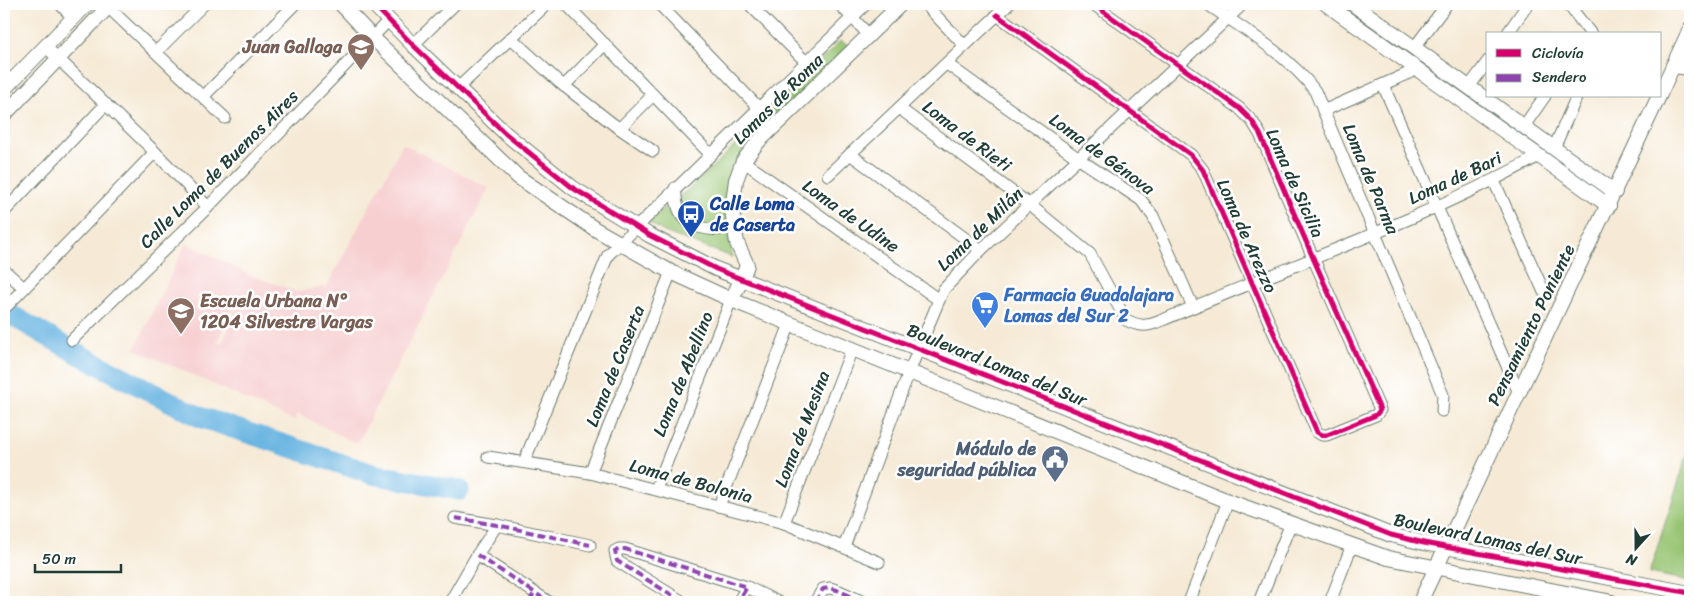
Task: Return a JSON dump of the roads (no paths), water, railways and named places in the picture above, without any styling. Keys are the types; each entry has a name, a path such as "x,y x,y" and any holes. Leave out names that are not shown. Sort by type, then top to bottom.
{"street":[{"path":"60,4 74,18"},
{"path":"4,88 87,4"},
{"path":"156,52 204,4"},
{"path":"203,97 295,4"},
{"name":"Boulevard Lomas del Sur","path":"341,4 372,38 518,177 595,229 672,272 731,300 1228,501 1388,558 1579,599 1612,602"},
{"name":"Boulevard Lomas del Sur","path":"373,4 506,134 573,188 635,227 679,251 742,279 1391,535 1690,593"},
{"path":"413,45 455,4"},
{"path":"458,88 547,4"},
{"path":"566,4 710,154"},
{"path":"659,4 759,108"},
{"path":"749,4 806,62"},
{"path":"839,4 869,35"},
{"name":"Lomas de Roma","path":"524,462 608,255 619,242 866,4"},
{"name":"Lomas de Roma","path":"731,300 747,265 737,243 732,210 736,180 743,161 758,142 901,4"},
{"path":"925,4 964,45"},
{"path":"828,175 1009,4"},
{"name":"Loma de Sicilia","path":"1093,4 1239,108 1252,121 1260,134 1380,410"},
{"name":"Loma de Parma","path":"1207,4 1300,72 1314,91 1443,395 1442,411"},
{"name":"Loma de Milán","path":"844,548 909,372 944,289 981,250 1243,4"},
{"path":"1326,4 1609,206"},
{"path":"1414,48 1447,4"},
{"path":"1508,32 1528,4"},
{"path":"1568,4 1589,32"},
{"path":"4,115 110,5 225,118"},
{"path":"1360,6 1414,48 1615,192"},
{"name":"Loma de Arezzo","path":"997,15 1191,155 1198,162 1254,284 1317,432 1327,435 1376,415 1380,410"},
{"name":"Calle Loma de Buenos Aires","path":"72,340 208,207 389,20"},
{"name":"Pensamiento Poniente","path":"1662,90 1690,29"},
{"path":"511,38 564,86 653,151"},
{"path":"564,86 605,44"},
{"path":"46,46 155,152 208,207"},
{"name":"Loma de Génova","path":"947,64 1079,159 1141,200 1148,207 1194,307"},
{"path":"1469,87 1486,64"},
{"path":"1673,66 1690,68"},
{"path":"1323,111 1418,70"},
{"path":"1383,85 1519,393"},
{"path":"620,128 653,94"},
{"path":"1524,126 1544,98"},
{"path":"1554,148 1577,98"},
{"name":"Pensamiento Poniente","path":"1420,602 1609,206 1658,98"},
{"path":"4,212 106,104"},
{"name":"Loma de Rieti","path":"899,108 1030,205 1090,254 1126,320 1133,323"},
{"path":"8,306 155,152"},
{"path":"850,154 981,250"},
{"name":"Loma de Bari","path":"1133,323 1149,326 1314,260 1494,181 1540,156"},
{"name":"Loma de Udine","path":"743,161 938,300"},
{"path":"1494,181 1544,292"},
{"path":"676,188 678,206 687,221 704,230 721,230 734,226"},
{"path":"4,270 24,288"},
{"name":"Loma de Caserta","path":"590,473 672,272"},
{"name":"Loma de Abellino","path":"656,489 731,300"},
{"path":"719,506 790,324"},
{"name":"Loma de Mesina","path":"784,523 852,349"},
{"name":"Loma de Bolonia","path":"488,457 590,473 784,523 879,562"},
{"path":"1189,602 1228,501"},
{"path":"455,518 590,545"},
{"path":"1259,602 1290,523"},
{"path":"450,602 497,525"},
{"path":"1330,602 1352,545"},
{"path":"683,602 617,561 615,552 618,549 625,549 747,587 778,602"},
{"path":"477,555 532,597 549,602"},
{"path":"1579,599 1590,574"},
{"path":"738,602 747,587"},
{"path":"815,602 823,589 830,588 864,602"}],"waterway":[{"path":"4,311 82,356 200,417 372,474 459,490"}],"place":[{"name":"Juan Gallaga","path":"361,71"},
{"name":"Calle Loma de Caserta","path":"691,238"},
{"name":"Farmacia Guadalajara Lomas del Sur 2","path":"985,329"},
{"name":"Escuela Urbana N° 1204 Silvestre Vargas","path":"181,335"},
{"name":"Módulo de seguridad pública","path":"1055,483"}]}
